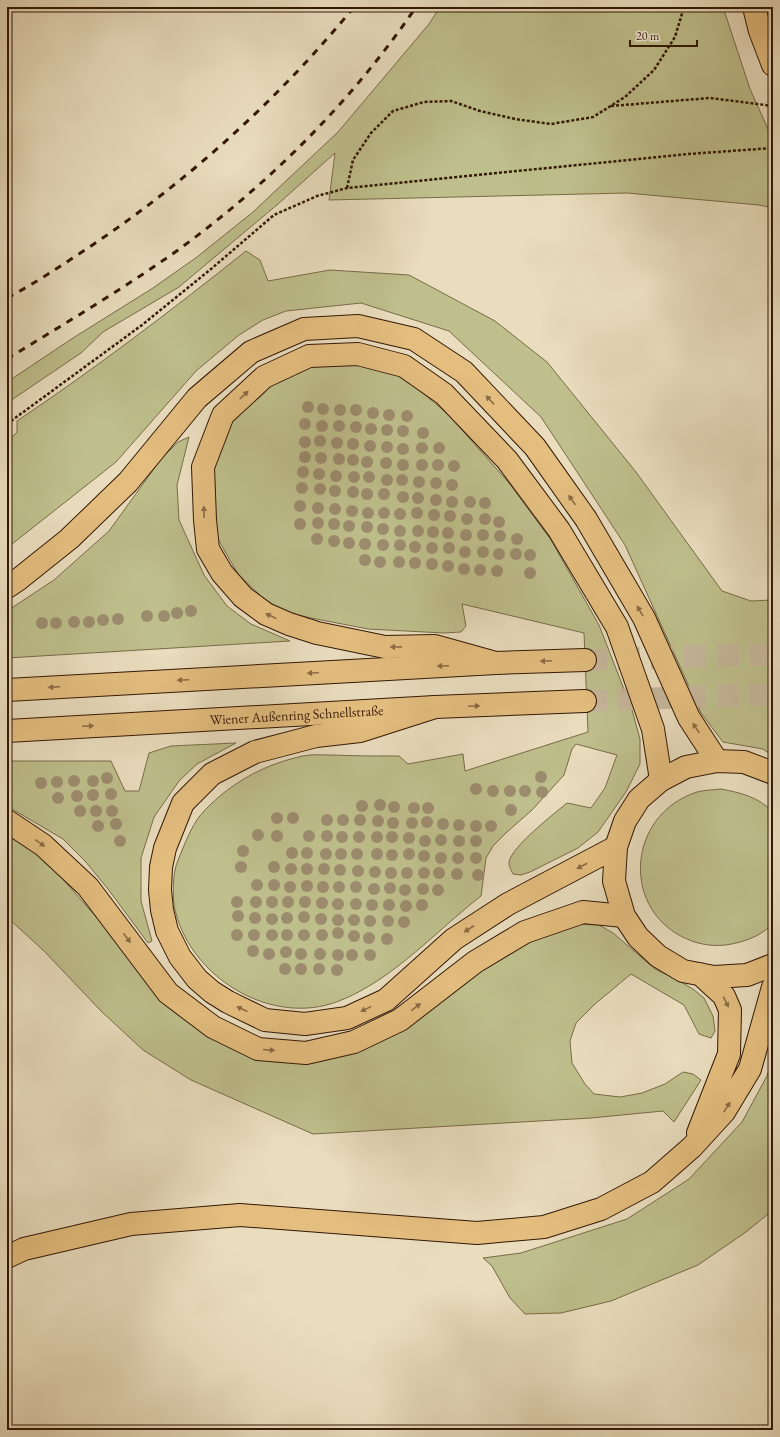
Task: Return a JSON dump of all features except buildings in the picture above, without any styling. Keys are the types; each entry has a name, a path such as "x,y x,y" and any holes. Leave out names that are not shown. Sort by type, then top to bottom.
{"main road":[{"path":"754,7 760,31 773,65"},
{"path":"7,587 69,539 128,482 197,398 251,352 304,329 358,326 414,339 464,372 539,454 586,519 640,612 689,718 718,761"},
{"path":"496,663 435,646 385,647 317,633 289,624 266,614 243,597 222,573 208,549 204,520 202,467 223,415 264,377 309,356 358,354 404,366 444,394 507,460 540,504 559,530 617,627 653,729 661,780"},
{"path":"7,690 496,663 585,660"},
{"name":"Wiener Außenring Schnellstraße","path":"7,731 434,707 585,701"},
{"path":"434,707 360,730 316,736 255,752 212,774 183,803 164,848 160,890 162,910 168,930 180,957 197,979 212,992 228,1002 265,1020 305,1024 347,1018 386,1000 454,939 502,908 616,847"},
{"path":"773,772 744,762 718,761 686,766 661,780 640,799 625,821 616,847 614,881 624,916 638,937 658,956 683,971 714,977 747,975 773,965"},
{"path":"7,821 43,845 88,887 168,993 213,1027 258,1049 306,1053 354,1042 400,1020 475,962 525,932 583,912 624,916"},
{"path":"692,1147 729,1054 730,1010 724,996 700,974"},
{"path":"7,1256 24,1249 132,1224 240,1215 476,1233 544,1227 601,1209 652,1182 692,1147 724,1112 750,1069 773,987"}],"path":[{"path":"347,188 353,160 371,133 393,111 424,102 451,100 480,110 508,117 551,124 593,117 625,97 654,70 676,37 684,7"},
{"path":"610,106 710,98 773,106"},
{"path":"7,424 142,325 274,215 317,196 347,188 688,154 773,148"},
{"path":"342,1430 773,1426"}],"green space":[{"path":"440,7 723,7 750,89 773,140 773,208 759,205 627,193 329,200 335,153 278,204 179,287 103,332 81,353 7,403 7,382 73,338 153,288 197,257 253,212 338,132 429,24"},
{"path":"246,251 260,260 268,281 330,270 409,275 495,321 547,362 636,472 722,591 751,601 773,600 773,756 763,749 723,742 701,713 625,545 541,417 449,331 361,303 286,311 263,320 239,335 196,371 116,462 7,548 7,440 17,432 17,421 133,338"},
{"path":"344,362 393,372 413,385 448,414 509,483 551,540 599,625 632,710 640,739 640,764 626,792 598,832 578,848 530,872 521,875 513,874 509,862 512,855 525,839 567,803 591,808 605,788 617,755 576,744 572,749 564,775 532,810 493,846 486,858 481,896 396,968 359,992 339,1001 313,1008 286,1007 260,1001 236,990 214,974 196,954 182,931 174,905 173,893 175,868 194,824 201,814 215,800 238,783 262,769 289,759 303,756 399,756 408,764 463,754 465,771 588,732 584,633 462,604 466,626 461,632 444,633 368,629 290,613 266,601 238,574 215,534 210,477 225,432 241,407 255,393 303,366"},
{"path":"189,437 177,485 179,520 204,575 227,606 251,624 290,641 7,658 7,611 54,580 109,531 161,459 178,442"},
{"path":"236,743 197,764 179,781 154,817 141,858 141,901 152,941 148,943 108,889 85,861 63,839 7,806 7,761 111,761 125,791 139,791 149,753 171,746"},
{"path":"721,789 749,796 762,803 773,812 773,923 761,933 746,940 725,945 714,945 692,941 669,928 652,910 643,888 640,865 645,842 656,821 673,804 697,792"},
{"path":"7,833 47,861 105,927 172,1008 304,1060 505,951 574,924 599,925 613,933 655,969 693,989 704,998 713,1016 715,1031 711,1038 699,1034 684,1005 631,974 595,1004 576,1023 570,1041 572,1063 585,1084 594,1094 620,1097 642,1093 665,1084 683,1072 693,1074 701,1080 674,1122 663,1111 591,1118 313,1134 191,1080 143,1050 101,1011 44,951 7,917"},
{"path":"773,1056 773,1210 746,1232 698,1265 611,1301 561,1313 525,1314 510,1298 492,1266 483,1258 521,1253 627,1219 689,1179 742,1122 767,1076"}],"tunnel":[{"path":"585,660 773,654"},
{"path":"585,701 773,694"}],"railway":[{"path":"7,298 85,250 159,197 194,168 262,108 294,75 354,7"},
{"path":"7,359 136,279 178,250 245,197 308,139 337,108 391,42 416,7"}]}
